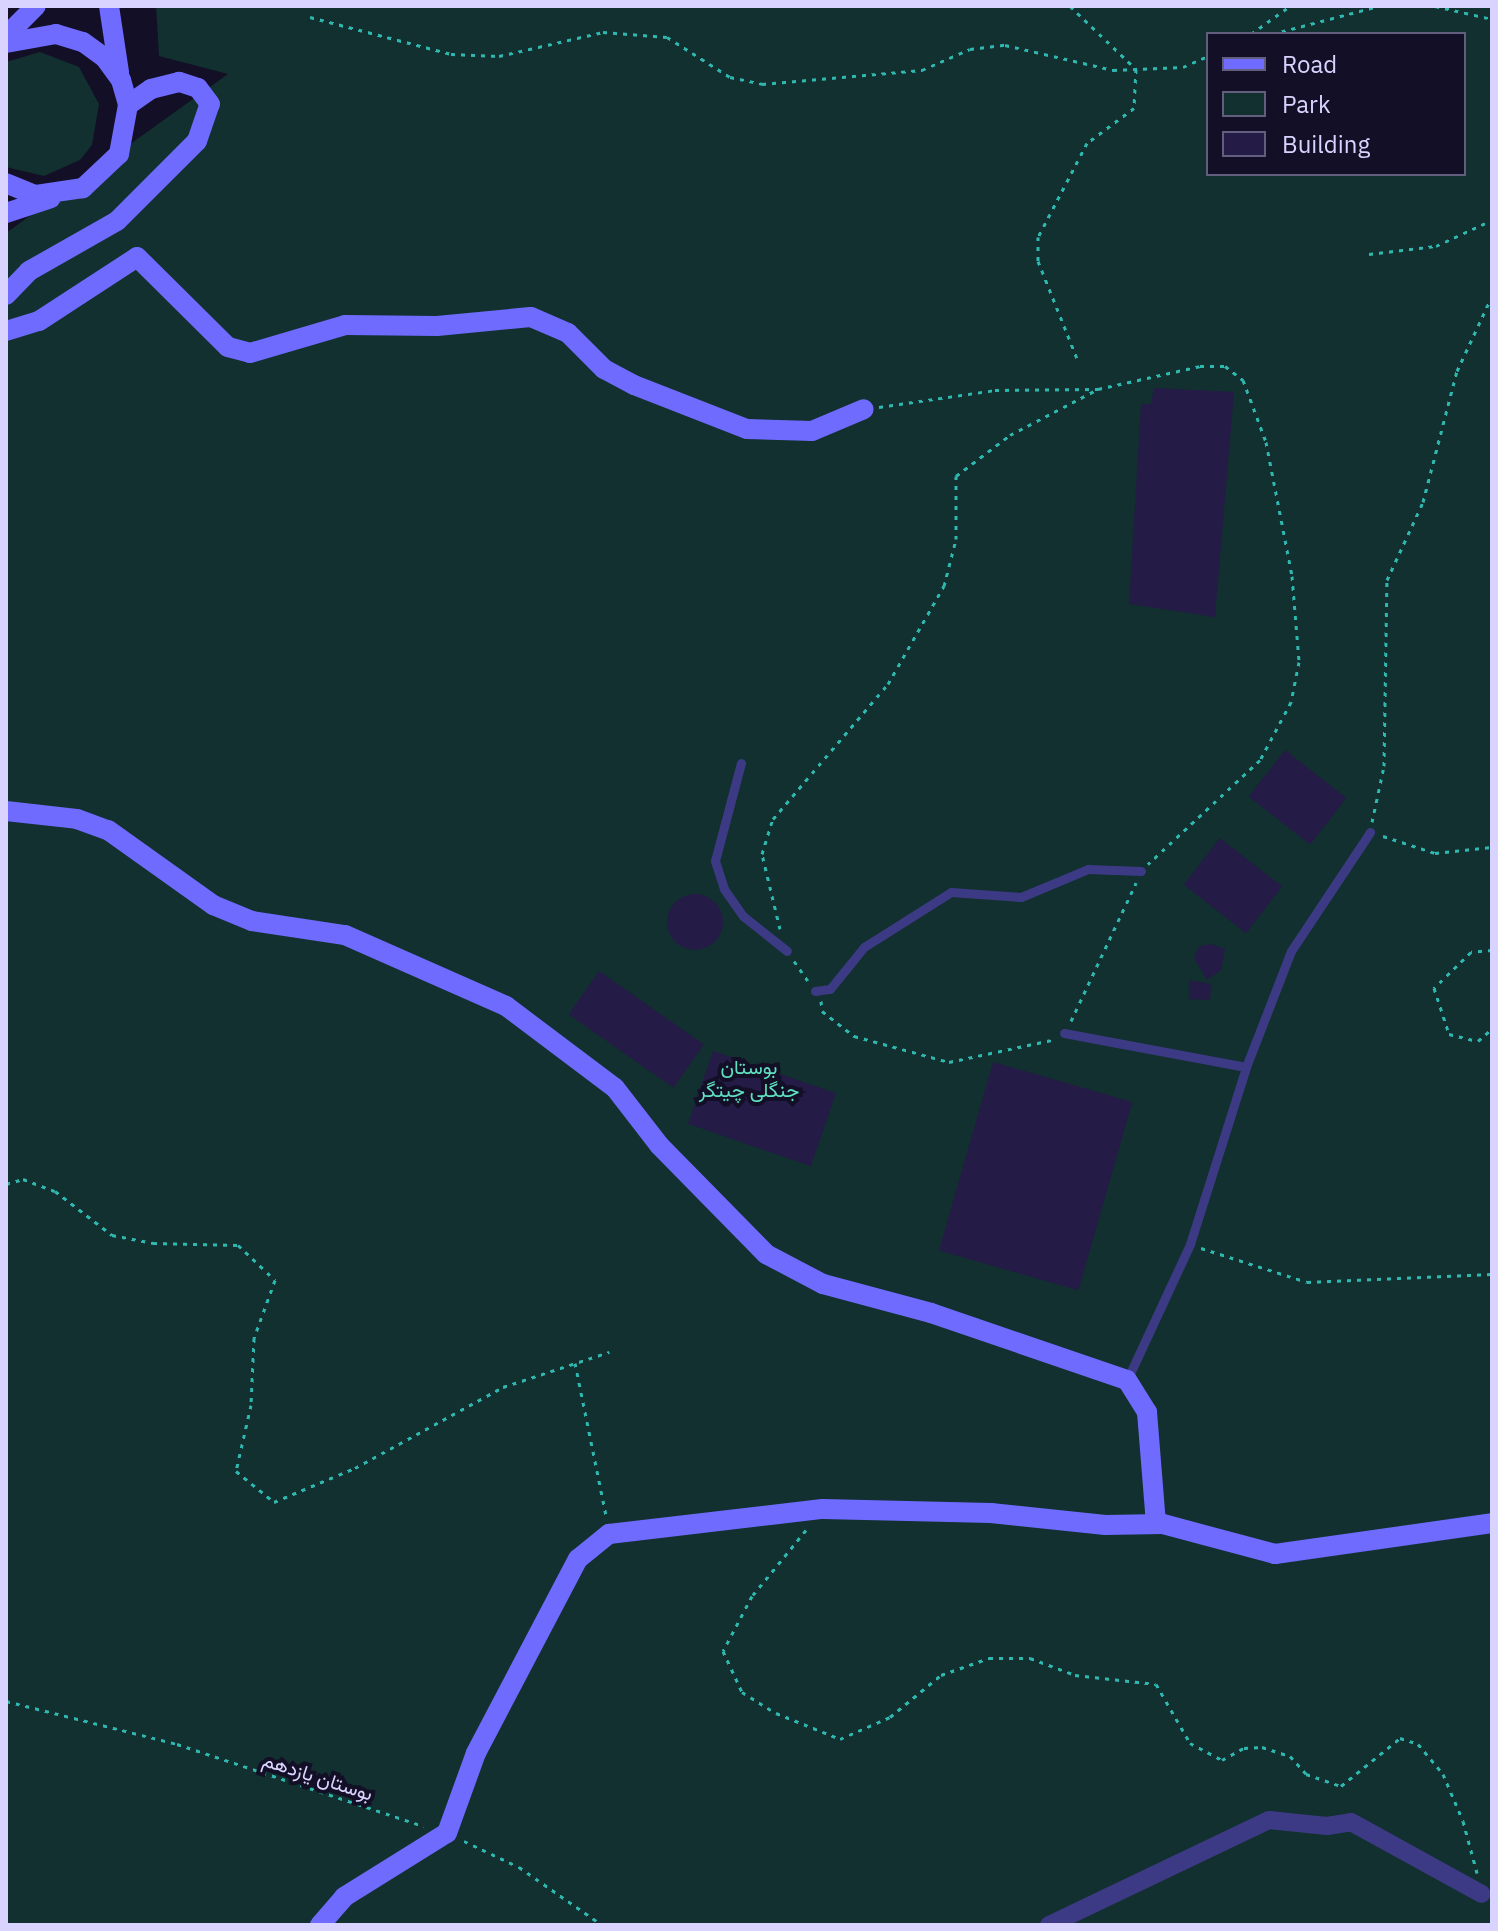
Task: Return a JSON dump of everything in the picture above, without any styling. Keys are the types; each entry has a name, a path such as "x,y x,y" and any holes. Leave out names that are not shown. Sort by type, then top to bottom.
{"street":[{"path":"6,36 36,6"},
{"path":"6,213 59,195 104,174 119,154 128,105 109,6"},
{"path":"6,43 56,34 83,42 105,58 121,80"},
{"path":"6,295 29,271 117,221 197,141 210,104 198,88 179,82 151,89 128,105"},
{"path":"6,183 35,195 59,195"},
{"path":"6,331 39,321 137,257 209,331 228,347 250,353 345,325 437,326 531,317 568,333 604,369 624,380 747,429 812,431 864,409"},
{"path":"6,811 77,819 108,830 213,905 252,921 345,935 506,1006 615,1088 659,1145 766,1254 823,1284 931,1313 1127,1380 1147,1412 1156,1523"},
{"path":"320,1925 344,1897 447,1833 476,1753 578,1559 609,1534 823,1509 991,1513 1105,1525 1156,1523 1275,1554 1492,1523"},
{"path":"1049,1925 1269,1820 1327,1826 1351,1822 1482,1894"}],"lane":[{"path":"741,763 715,861 724,889 743,916 787,951"},
{"path":"1127,1380 1190,1244 1246,1067 1291,951 1370,832"},
{"path":"815,991 830,989 864,947 951,892 1021,897 1088,869 1141,871"},
{"path":"1064,1033 1246,1067"}],"path":[{"path":"1070,6 1136,69 1134,108 1087,143 1038,237 1038,261 1078,361"},
{"path":"1254,32 1290,6"},
{"path":"1280,32 1379,6"},
{"path":"1435,6 1492,19"},
{"path":"310,17 451,54 499,56 603,32 667,37 730,77 762,84 922,70 970,49 1005,45 1113,70 1183,67 1206,57"},
{"path":"1369,254 1436,246 1492,220"},
{"path":"1492,296 1457,371 1423,502 1387,580 1384,766 1370,832 1435,853 1492,847"},
{"path":"864,409 995,390 1098,389 1200,366 1225,366 1243,380 1266,442 1292,576 1299,662 1291,702 1260,760 1141,871 1064,1033 1024,1047 949,1062 854,1036 822,1011 815,991 787,951 762,854 773,819 888,684 915,640 947,574 956,539 956,476 1010,435 1098,389"},
{"path":"1492,950 1471,952 1434,988 1449,1034 1478,1041 1492,1029"},
{"path":"6,1184 23,1179 55,1191 112,1235 153,1243 238,1245 275,1280 254,1338 251,1405 236,1471 274,1502 355,1468 503,1387 609,1352"},
{"path":"1190,1244 1307,1282 1492,1274"},
{"path":"575,1363 609,1534"},
{"path":"823,1509 752,1596 723,1651 742,1692 776,1713 840,1739 890,1717 941,1675 989,1658 1030,1658 1075,1675 1156,1684 1190,1743 1222,1760 1244,1748 1262,1747 1290,1756 1306,1774 1341,1786 1400,1738 1418,1744 1443,1774 1463,1821 1482,1894"},
{"name":"بوستان یازدهم","path":"6,1701 177,1744 447,1833 519,1867 602,1925"}],"green space":[{"name":"بوستان جنگلی چیتگر","path":"156,6 1492,6 1492,1925 6,1925 6,233 228,74 159,56"},
{"path":"40,52 79,67 99,104 92,145 80,160 44,176 6,167 6,62"}],"building":[{"path":"1154,388 1234,392 1215,617 1129,604 1141,404 1151,404"},
{"path":"1285,750 1346,798 1310,845 1249,796"},
{"path":"1220,838 1282,887 1246,933 1184,884"},
{"path":"695,894 714,903 723,922 714,941 695,950 676,941 667,922 676,903"},
{"path":"1211,944 1225,949 1221,970 1207,980 1194,958 1199,946"},
{"path":"599,971 704,1044 673,1088 569,1014"},
{"path":"1189,980 1211,984 1210,1000 1189,999"},
{"path":"713,1051 836,1093 811,1166 688,1124"},
{"path":"993,1062 1132,1102 1078,1290 939,1250"}]}
